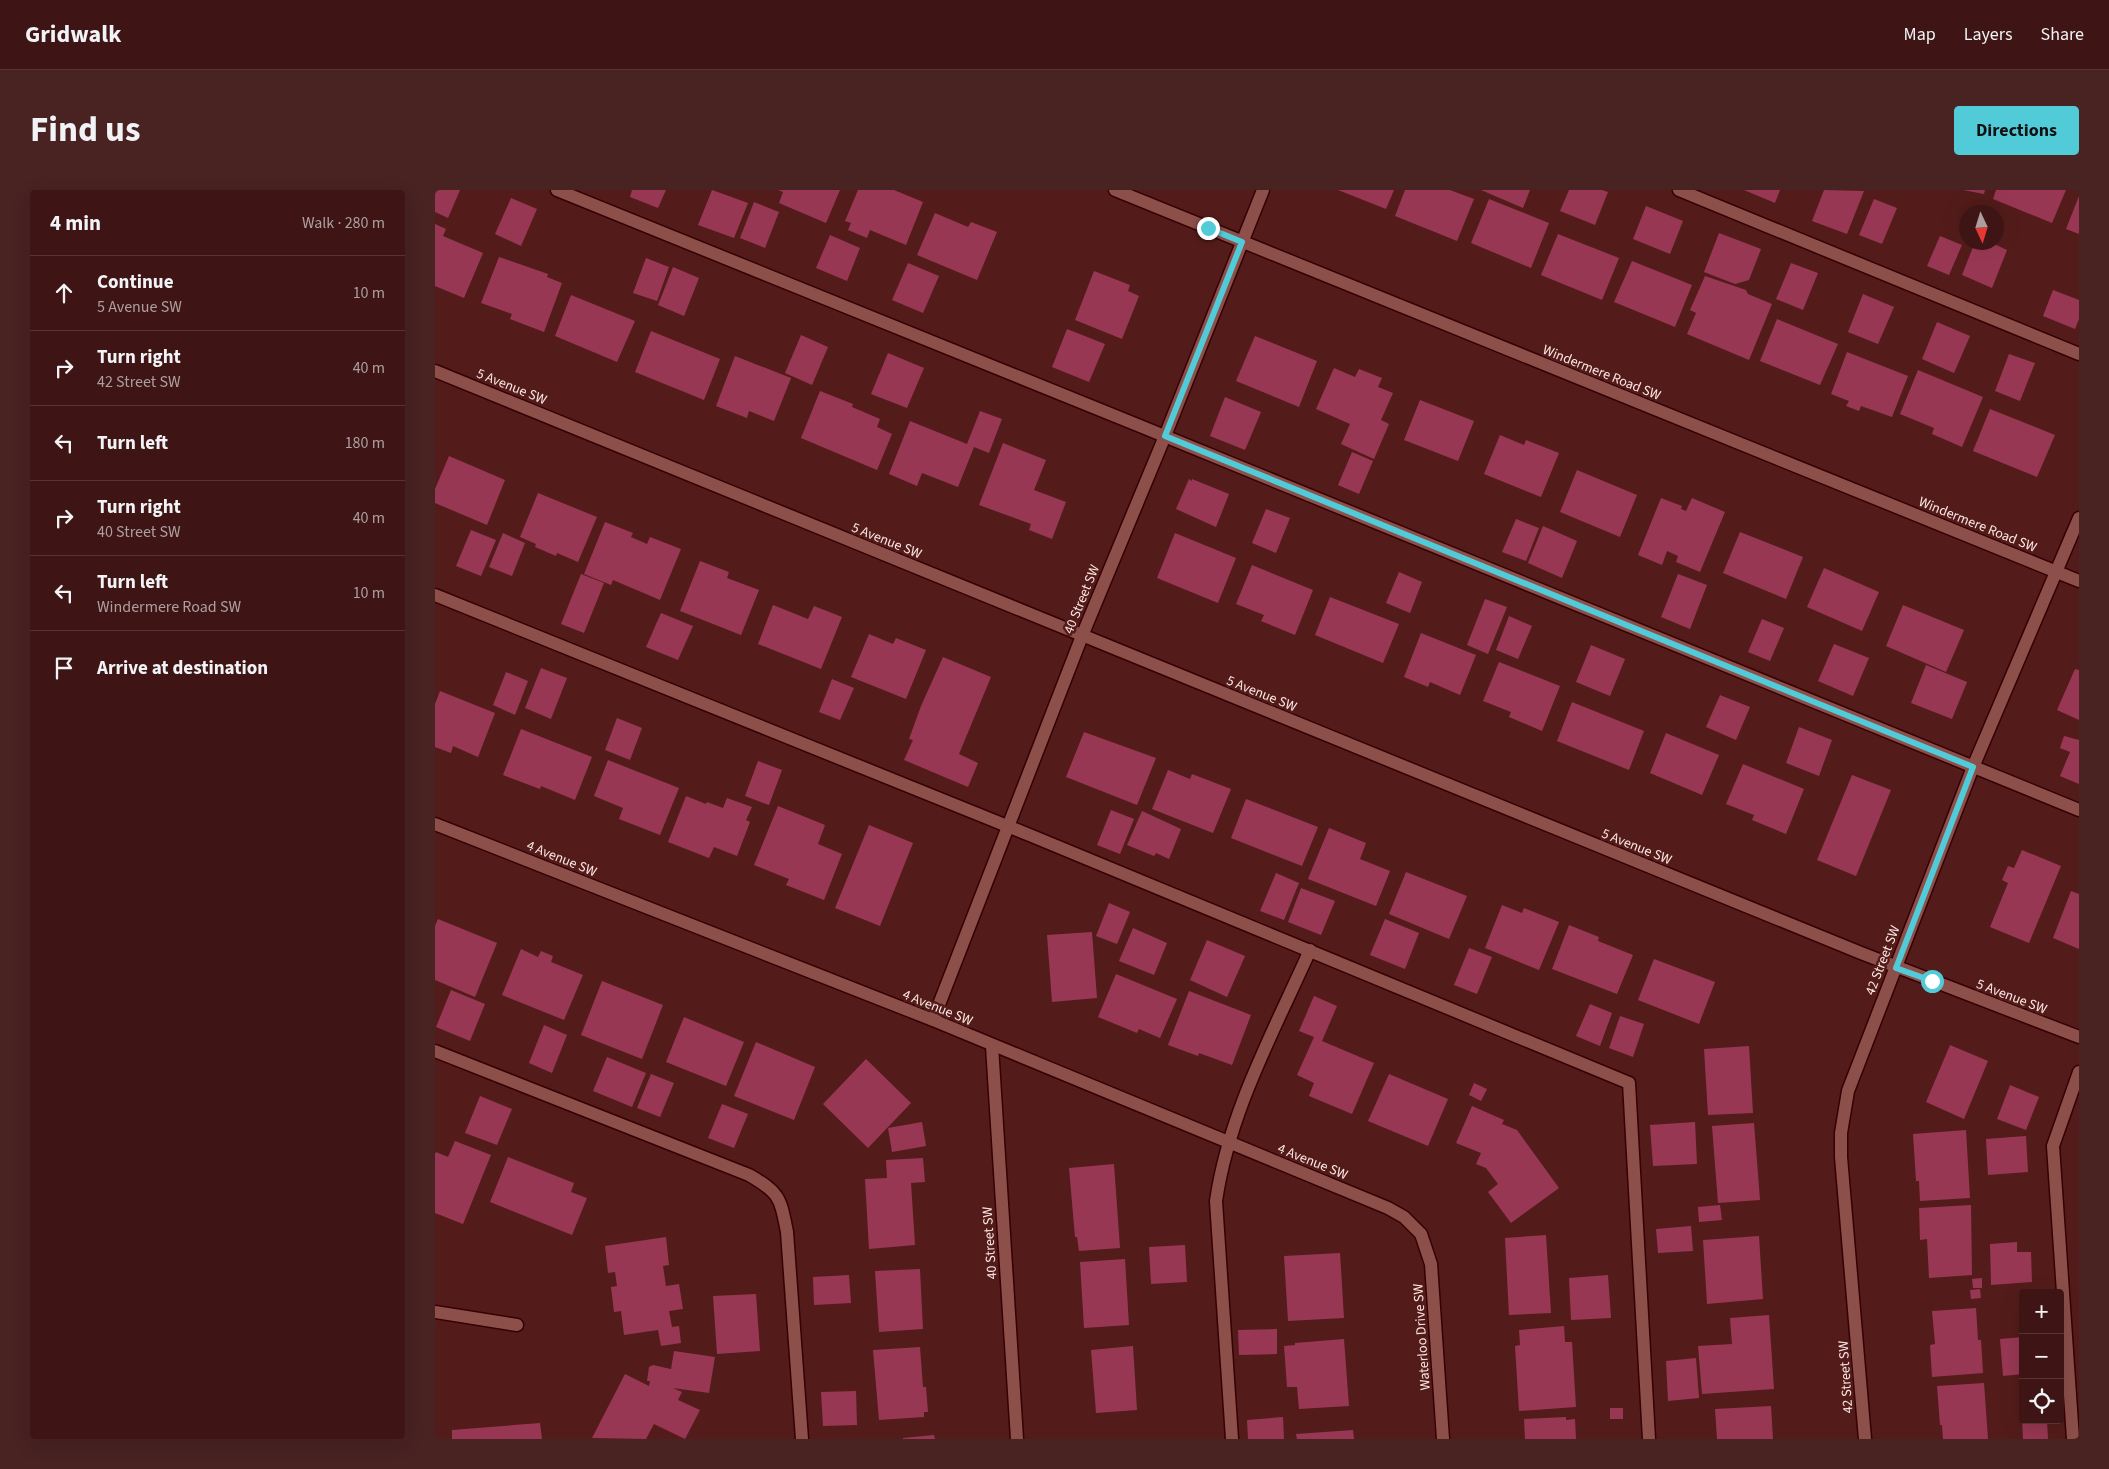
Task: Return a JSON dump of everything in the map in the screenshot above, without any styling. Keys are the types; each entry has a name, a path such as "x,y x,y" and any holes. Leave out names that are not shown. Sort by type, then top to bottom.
{"street":[{"path":"557,190 1165,436 2079,810"},
{"name":"Windermere Road SW","path":"1115,190 2079,581"},
{"name":"40 Street SW","path":"933,1020 1082,636 1165,436 1263,190"},
{"path":"1679,190 2079,354"},
{"name":"5 Avenue SW","path":"435,371 1896,968 2079,1038"},
{"name":"42 Street SW","path":"1865,1439 1841,1157 1841,1132 1844,1108 1854,1074 1973,767 2079,518"},
{"path":"435,595 1009,826 1629,1083 1649,1439"},
{"name":"4 Avenue SW","path":"435,824 933,1020 991,1046 1388,1208 1405,1217 1421,1234"},
{"path":"1233,1439 1216,1201 1220,1171 1235,1120 1310,950"},
{"name":"40 Street SW","path":"991,1046 1017,1439"},
{"path":"435,1050 749,1176 769,1187 781,1203 787,1232 802,1439"},
{"path":"2073,1439 2053,1146 2079,1072"},
{"name":"Waterloo Drive SW","path":"1421,1234 1431,1264 1443,1439"},
{"path":"435,1312 517,1325"}],"building":[{"path":"435,190 460,190 448,218 435,212"},
{"path":"632,190 666,190 658,208 630,197"},
{"path":"712,190 748,203 734,238 698,225"},
{"path":"778,190 840,190 826,223 779,203 783,192"},
{"path":"858,190 894,190 923,202 906,245 870,230 867,238 848,230 851,223 845,221"},
{"path":"1338,190 1394,190 1386,209"},
{"path":"1405,190 1450,190 1474,199 1457,241 1395,216"},
{"path":"1481,190 1530,190 1523,208"},
{"path":"1569,190 1602,190 1608,192 1595,225 1560,211"},
{"path":"1744,190 1780,190 1775,203"},
{"path":"1824,190 1864,191 1847,234 1812,221"},
{"path":"1963,190 1985,190 1984,194"},
{"path":"1996,190 2066,190 2052,223 1993,199"},
{"path":"2079,196 2079,234 2066,229"},
{"path":"511,198 537,209 521,246 495,234"},
{"path":"1489,199 1549,223 1531,268 1471,243"},
{"path":"1874,199 1897,208 1882,244 1859,235"},
{"path":"754,202 779,212 765,248 740,238"},
{"path":"1646,206 1683,221 1670,254 1633,239"},
{"path":"935,213 968,227 971,222 997,232 977,280 917,255"},
{"path":"435,224 446,229 443,236 483,253 464,298 435,286"},
{"path":"1719,233 1761,249 1749,280 1735,284 1704,272"},
{"path":"1558,234 1619,258 1602,300 1541,275"},
{"path":"830,235 860,248 847,281 816,268"},
{"path":"1940,236 1959,244 1960,250 1949,275 1927,266"},
{"path":"1972,250 2007,250 1992,288 1962,275"},
{"path":"499,257 548,274 547,277 562,283 544,332 510,319 512,314 481,303"},
{"path":"646,258 669,267 657,301 633,293"},
{"path":"1632,261 1692,285 1675,327 1614,302"},
{"path":"908,263 939,276 923,313 892,300"},
{"path":"1791,263 1818,273 1803,310 1776,299"},
{"path":"673,267 699,278 684,316 658,305"},
{"path":"1094,271 1130,285 1128,291 1139,296 1122,339 1075,320"},
{"path":"1705,276 1746,290 1748,294 1772,304 1749,360 1687,334 1696,313 1690,310"},
{"path":"2053,290 2079,300 2079,319 2075,329 2043,316"},
{"path":"1863,294 1894,307 1878,344 1848,332"},
{"path":"571,295 635,321 617,362 555,336"},
{"path":"1777,319 1838,344 1820,385 1760,361"},
{"path":"1937,322 1970,336 1954,373 1922,359"},
{"path":"1067,329 1105,344 1089,382 1052,367"},
{"path":"651,331 720,359 704,400 635,372"},
{"path":"801,335 828,347 812,385 785,373"},
{"path":"1255,336 1317,361 1299,407 1236,381"},
{"path":"1847,352 1908,376 1892,417 1861,406 1859,411 1846,406 1849,401 1831,394"},
{"path":"888,353 924,368 907,408 871,394"},
{"path":"2009,354 2035,363 2020,401 1995,391"},
{"path":"735,356 791,378 774,421 749,411 747,418 716,406"},
{"path":"1334,368 1355,377 1359,369 1382,378 1378,387 1393,393 1381,420 1389,424 1374,459 1341,444 1350,424 1316,409"},
{"path":"1918,370 1983,397 1962,447 1932,434 1934,428 1900,414"},
{"path":"820,391 853,404 852,407 880,419 877,427 892,434 877,470 801,438"},
{"path":"1225,397 1261,412 1245,450 1210,436"},
{"path":"1420,400 1474,421 1458,461 1404,440"},
{"path":"1990,409 2055,435 2037,477 1973,451"},
{"path":"980,411 1002,419 989,453 974,447 958,487 922,473 917,486 889,474 910,421 967,444"},
{"path":"1500,435 1524,445 1526,440 1559,453 1541,497 1484,474"},
{"path":"1003,443 1046,460 1034,490 1066,502 1052,539 1029,530 1031,524 979,505"},
{"path":"1352,452 1373,461 1359,494 1338,485"},
{"path":"449,456 505,480 487,525 435,503 435,489"},
{"path":"1577,470 1637,495 1620,537 1560,512"},
{"path":"1189,479 1229,494 1216,527 1176,509"},
{"path":"538,493 597,517 578,562 557,553 556,556 535,547 536,544 520,537"},
{"path":"1661,498 1682,506 1681,509 1686,511 1692,498 1725,512 1700,572 1676,562 1678,556 1667,551 1662,565 1638,555"},
{"path":"1266,509 1290,518 1276,553 1252,543"},
{"path":"1516,519 1539,528 1526,561 1502,552"},
{"path":"605,522 633,533 631,537 647,544 650,537 681,549 660,600 613,580 611,585 584,574"},
{"path":"1543,526 1577,541 1562,578 1528,563"},
{"path":"471,530 496,540 481,576 456,566"},
{"path":"1740,532 1803,557 1786,599 1723,573"},
{"path":"503,533 525,543 512,576 489,567"},
{"path":"1175,533 1236,558 1218,603 1157,578"},
{"path":"700,561 729,572 727,578 759,590 741,635 680,611"},
{"path":"1252,565 1313,590 1295,635 1261,621 1264,615 1236,604"},
{"path":"1824,568 1879,592 1862,631 1807,607"},
{"path":"1399,572 1422,582 1410,613 1386,603"},
{"path":"581,574 604,583 584,633 561,624"},
{"path":"1678,574 1707,585 1690,629 1661,617"},
{"path":"1330,597 1399,624 1383,663 1315,635"},
{"path":"1485,599 1507,607 1488,654 1467,645"},
{"path":"773,605 808,619 814,606 842,617 821,669 758,644"},
{"path":"1903,605 1964,630 1946,672 1886,646"},
{"path":"661,613 693,626 678,660 646,647"},
{"path":"1509,616 1532,626 1518,659 1496,650"},
{"path":"1762,619 1784,628 1770,661 1748,652"},
{"path":"1421,633 1476,655 1460,695 1430,682 1428,687 1404,677"},
{"path":"869,634 893,644 896,638 926,650 906,699 851,677"},
{"path":"1834,644 1869,658 1853,696 1818,681"},
{"path":"1591,645 1625,659 1610,696 1576,682"},
{"path":"943,657 991,677 959,754 978,763 968,787 904,760 913,740 909,739 921,706"},
{"path":"1499,662 1560,686 1542,731 1509,717 1511,712 1483,701"},
{"path":"1926,665 1967,682 1952,719 1911,703"},
{"path":"541,668 567,678 551,719 525,708"},
{"path":"2075,669 2079,670 2079,720 2057,710"},
{"path":"506,672 528,681 515,715 493,705"},
{"path":"832,679 854,688 840,720 819,712"},
{"path":"440,691 495,713 478,757 453,746 451,753 435,747 435,704"},
{"path":"1720,695 1750,707 1736,740 1706,727"},
{"path":"1572,702 1644,731 1629,770 1557,741"},
{"path":"617,718 642,728 630,760 605,750"},
{"path":"1799,727 1832,740 1819,776 1786,763"},
{"path":"521,729 592,757 575,800 541,786 540,789 503,775"},
{"path":"1084,732 1156,758 1137,805 1066,777"},
{"path":"1666,733 1719,755 1702,795 1650,773"},
{"path":"2064,736 2079,740 2079,784 2060,776 2070,752 2060,748"},
{"path":"608,760 679,788 660,835 619,819 623,808 594,796"},
{"path":"758,761 782,770 769,805 745,796"},
{"path":"1743,764 1804,789 1786,834 1752,820 1754,815 1726,804"},
{"path":"1168,770 1190,779 1192,774 1231,789 1213,833 1152,809"},
{"path":"1852,775 1891,790 1856,876 1817,860"},
{"path":"686,796 723,808 727,798 752,807 746,820 750,822 737,856 714,847 709,858 668,842"},
{"path":"1246,799 1318,827 1302,866 1231,838"},
{"path":"778,806 825,825 818,844 842,854 824,900 786,885 789,879 754,865"},
{"path":"1111,810 1134,819 1120,854 1097,845"},
{"path":"1142,811 1181,829 1169,859 1156,853 1154,856 1127,845"},
{"path":"869,825 913,843 880,926 835,908"},
{"path":"1329,828 1366,843 1360,859 1390,871 1376,906 1308,879"},
{"path":"2022,850 2061,866 2029,943 1990,927 2008,883 2002,880 2008,866 2014,868"},
{"path":"1406,872 1467,896 1449,939 1389,914"},
{"path":"1276,873 1299,883 1284,920 1260,911"},
{"path":"1301,888 1335,901 1321,935 1288,922"},
{"path":"2071,891 2079,894 2079,949 2053,938"},
{"path":"1109,903 1130,912 1117,944 1096,936"},
{"path":"1502,905 1522,913 1524,908 1559,922 1539,970 1485,948"},
{"path":"438,919 497,943 475,997 435,980 435,926"},
{"path":"1385,919 1419,933 1405,969 1370,955"},
{"path":"1569,925 1599,937 1598,941 1633,955 1617,994 1552,969"},
{"path":"1133,928 1167,943 1154,975 1119,961"},
{"path":"1092,932 1097,998 1052,1002 1047,935"},
{"path":"1207,940 1245,956 1227,997 1190,980"},
{"path":"1469,948 1492,957 1477,994 1454,985"},
{"path":"521,949 538,957 541,951 553,956 551,962 583,975 564,1020 502,995"},
{"path":"1654,959 1715,982 1699,1024 1638,1000"},
{"path":"1116,974 1177,999 1160,1038 1139,1029 1137,1033 1098,1017"},
{"path":"602,981 663,1005 642,1059 581,1035"},
{"path":"451,990 485,1004 470,1041 436,1027"},
{"path":"1189,991 1251,1015 1232,1065 1199,1053 1198,1056 1168,1045"},
{"path":"1314,996 1337,1006 1322,1041 1374,1063 1352,1114 1309,1096 1314,1083 1297,1075 1314,1037 1299,1031"},
{"path":"1590,1004 1612,1013 1600,1046 1576,1036"},
{"path":"1620,1016 1644,1024 1633,1057 1609,1048"},
{"path":"684,1017 744,1042 726,1086 666,1062"},
{"path":"544,1025 567,1035 552,1073 529,1063"},
{"path":"756,1042 815,1067 794,1120 734,1096"},
{"path":"1950,1045 1988,1061 1964,1119 1926,1102"},
{"path":"1749,1046 1753,1113 1708,1115 1704,1049"},
{"path":"607,1057 646,1073 632,1107 593,1091"},
{"path":"866,1059 911,1103 868,1148 823,1104"},
{"path":"651,1074 674,1083 660,1117 637,1108"},
{"path":"1389,1074 1448,1099 1428,1146 1368,1121"},
{"path":"1474,1083 1487,1089 1481,1101 1469,1095"},
{"path":"2010,1085 2039,1097 2026,1130 1997,1119"},
{"path":"480,1096 512,1109 497,1145 465,1133"},
{"path":"722,1104 748,1114 734,1148 708,1138"},
{"path":"1472,1106 1504,1120 1502,1124 1517,1130 1559,1188 1511,1223 1488,1192 1498,1184 1486,1168 1476,1164 1481,1153 1456,1143"},
{"path":"922,1122 926,1146 892,1152 888,1128"},
{"path":"1695,1122 1697,1164 1653,1166 1650,1125"},
{"path":"1754,1123 1760,1200 1718,1203 1712,1126"},
{"path":"1966,1130 1970,1198 1920,1201 1919,1181 1916,1181 1913,1134"},
{"path":"2026,1136 2028,1172 1988,1175 1986,1139"},
{"path":"455,1141 491,1155 463,1224 435,1213 435,1154 436,1152 448,1157"},
{"path":"508,1157 574,1183 571,1192 587,1198 572,1235 490,1202"},
{"path":"923,1158 925,1182 911,1183 915,1245 869,1249 865,1179 887,1178 886,1160"},
{"path":"1114,1164 1120,1248 1079,1251 1077,1237 1075,1237 1069,1168"},
{"path":"1720,1205 1722,1220 1699,1222 1698,1207"},
{"path":"1971,1205 1972,1275 1929,1278 1927,1239 1920,1240 1919,1208"},
{"path":"1691,1226 1693,1251 1658,1253 1656,1229"},
{"path":"1546,1235 1551,1313 1509,1315 1505,1238"},
{"path":"1759,1236 1763,1299 1707,1304 1703,1240"},
{"path":"666,1237 669,1265 663,1266 666,1286 679,1284 683,1309 669,1311 672,1327 679,1326 681,1343 661,1346 658,1330 624,1335 621,1311 614,1312 611,1287 617,1286 615,1272 608,1273 605,1246"},
{"path":"2017,1242 2017,1252 2031,1252 2032,1282 1991,1285 1990,1244"},
{"path":"1185,1245 1187,1282 1151,1284 1149,1247"},
{"path":"1340,1253 1344,1318 1288,1321 1284,1256"},
{"path":"1125,1259 1129,1325 1084,1328 1080,1262"},
{"path":"920,1269 923,1329 879,1332 875,1271"},
{"path":"849,1275 851,1303 814,1305 813,1277"},
{"path":"1608,1275 1611,1318 1571,1320 1569,1278"},
{"path":"1982,1278 1982,1288 1973,1288 1972,1279"},
{"path":"1980,1289 1981,1298 1971,1299 1970,1290"},
{"path":"756,1294 760,1351 717,1354 713,1296"},
{"path":"1976,1308 1978,1340 1981,1340 1983,1373 1932,1377 1930,1345 1935,1344 1932,1311"},
{"path":"1769,1315 1774,1389 1702,1394 1698,1346 1732,1344 1730,1318"},
{"path":"1564,1326 1565,1342 1572,1342 1576,1407 1519,1411 1515,1346 1520,1345 1519,1330"},
{"path":"1277,1329 1277,1354 1239,1355 1238,1330"},
{"path":"2019,1337 2019,1374 2003,1376 2000,1339"},
{"path":"1344,1339 1349,1406 1299,1409 1297,1387 1287,1387 1284,1346 1295,1345 1295,1343"},
{"path":"1133,1346 1137,1410 1096,1413 1091,1350"},
{"path":"920,1347 923,1387 926,1387 928,1412 924,1412 924,1417 879,1420 873,1350"},
{"path":"674,1351 715,1357 709,1393 673,1388 682,1392 678,1400 700,1410 685,1439 654,1424 646,1439 592,1438 625,1374 649,1386 650,1381 647,1381 649,1367 653,1365 671,1369"},
{"path":"1696,1358 1699,1398 1668,1401 1666,1361"},
{"path":"1984,1383 1988,1439 1943,1439 1937,1386"},
{"path":"856,1391 857,1425 823,1426 821,1392"},
{"path":"1771,1406 1773,1439 1717,1439 1715,1409"},
{"path":"1610,1408 1623,1408 1623,1419 1610,1419"},
{"path":"1283,1417 1284,1439 1248,1439 1247,1420"},
{"path":"1566,1417 1566,1420 1575,1419 1576,1439 1525,1439 1524,1419"},
{"path":"540,1423 542,1439 452,1439 452,1430"},
{"path":"2022,1424 2047,1424 2048,1439 2023,1439"},
{"path":"1353,1430 1354,1439 1297,1439 1296,1434"},
{"path":"934,1435 935,1439 903,1439 903,1438"}],"route":[{"path":"1208,228 1242,242 1165,436 1973,767 1896,968 1932,981"}]}
